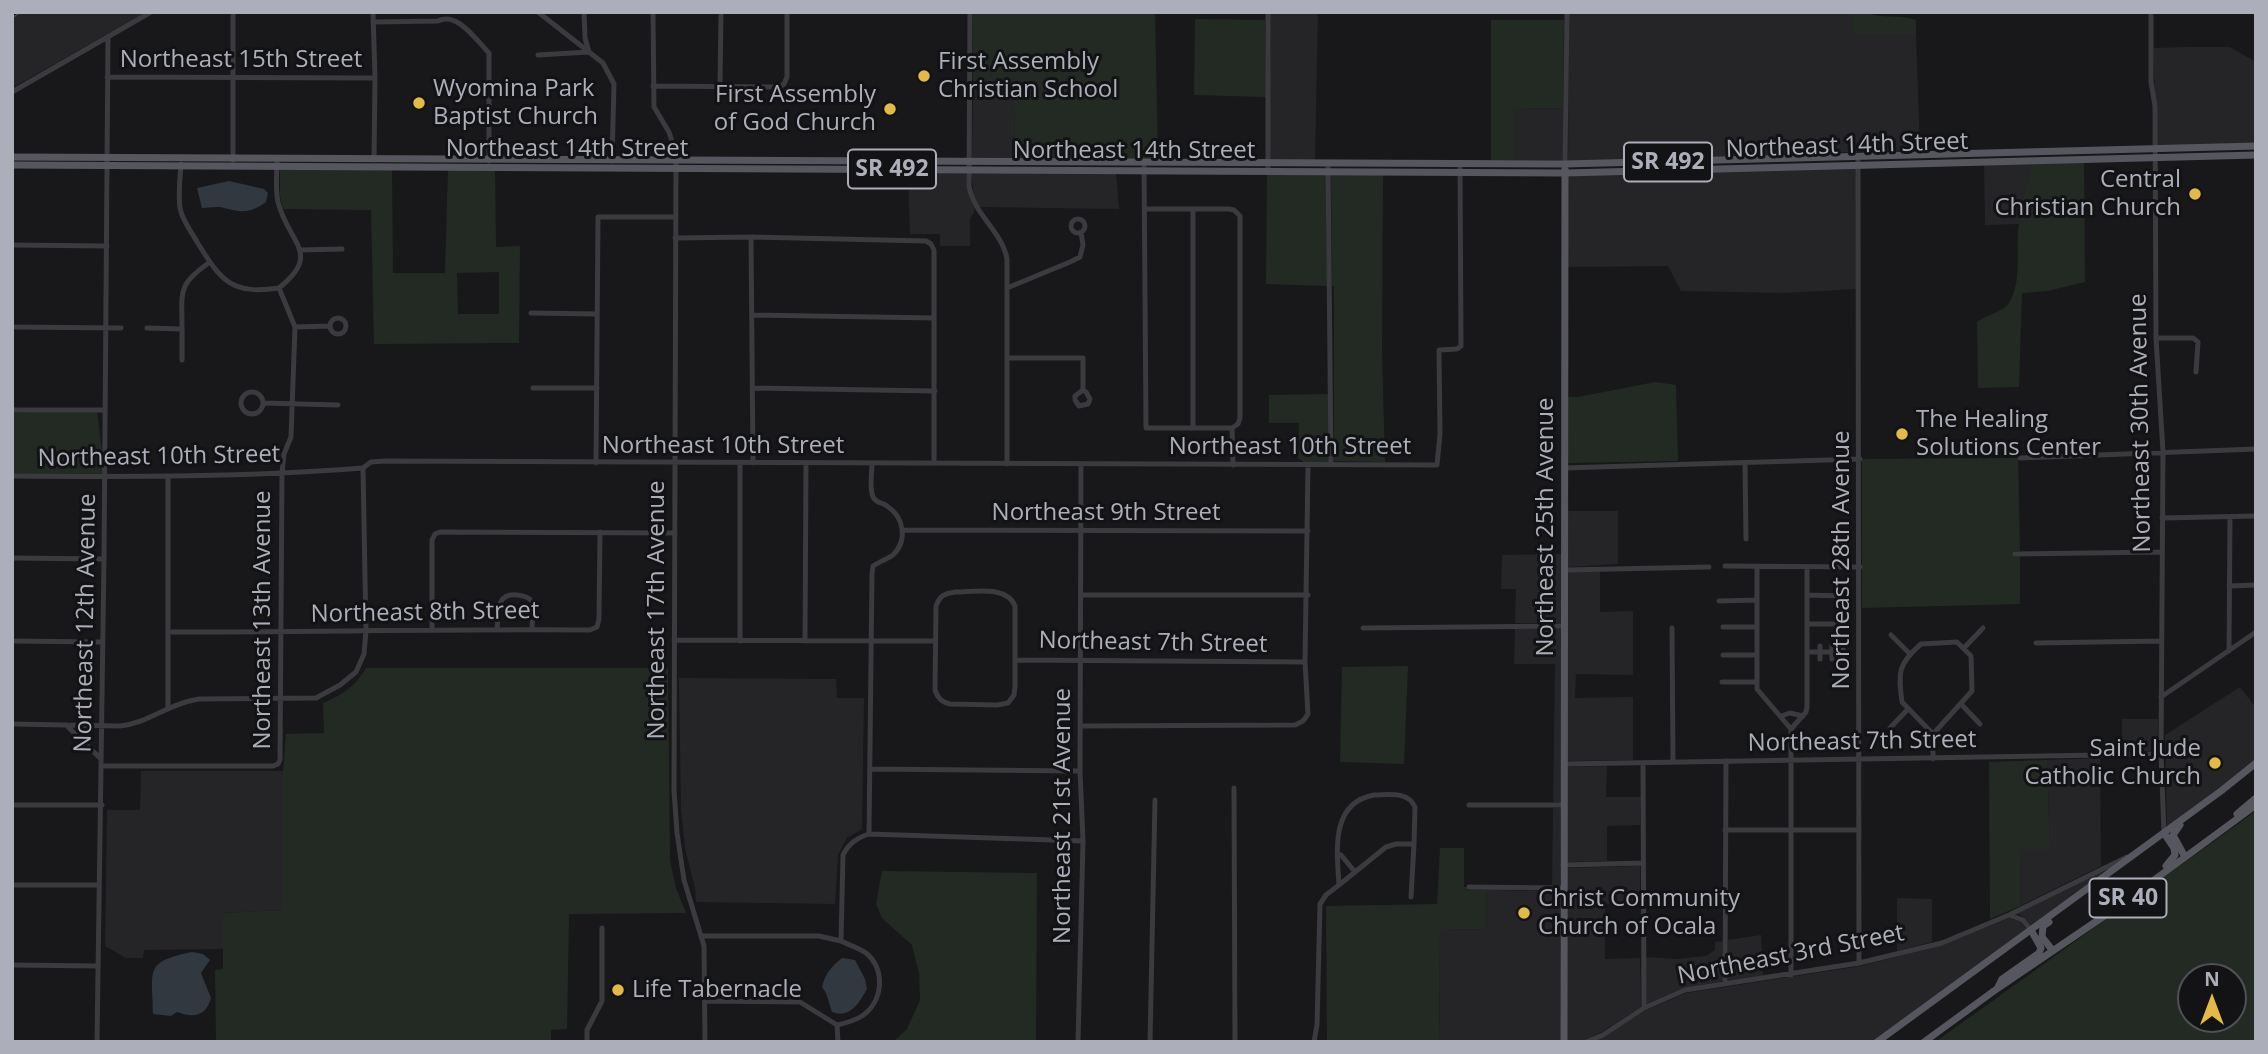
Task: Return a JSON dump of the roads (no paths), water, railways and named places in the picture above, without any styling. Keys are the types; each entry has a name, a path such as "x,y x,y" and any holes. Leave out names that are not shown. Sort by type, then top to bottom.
{"main road":[{"name":"Northeast 14th Street","path":"12,157 181,162 1565,168 1690,165 1772,159 1858,161 2155,153 2256,146"},
{"name":"Northeast 14th Street","path":"2155,153 2256,155"},
{"path":"1772,159 1772,168"},
{"name":"Northeast 14th Street","path":"12,165 108,161"},
{"name":"Northeast 14th Street","path":"1690,165 1772,168 1858,161"},
{"name":"Northeast 25th Avenue","path":"1563,1042 1565,168"},
{"name":"SR 40","path":"1877,1042 2256,763"},
{"path":"2185,857 2175,841 2175,830 2216,799 2217,794"},
{"path":"2234,821 2239,811 2256,798"},
{"name":"SR 40","path":"1924,1042 2116,908 2256,805"},
{"path":"2116,908 2117,902 2171,863 2175,855 2174,848 2164,833"},
{"path":"2053,951 2042,937 2043,926 2079,900 2086,890"},
{"path":"1998,988 2002,979 2039,953 2041,948 2031,930"},
{"path":"1884,1042 1928,1010 1934,1001"}],"street":[{"path":"12,92 151,12"},
{"path":"233,12 233,162"},
{"path":"373,12 374,163"},
{"path":"538,12 603,63 614,85 612,164"},
{"path":"584,12 585,38 589,52"},
{"name":"Northeast 17th Avenue","path":"653,12 654,107 673,140 676,164 674,790 684,880 703,936 705,1042"},
{"path":"720,86 721,12"},
{"path":"653,86 779,87 787,77 788,12"},
{"path":"971,12 970,191 974,202 1006,252 1007,464"},
{"path":"1268,12 1268,167"},
{"name":"Northeast 25th Avenue","path":"1565,168 1567,12"},
{"name":"Northeast 30th Avenue","path":"2151,12 2151,82 2155,106 2155,338 2163,452 2161,754 2164,833"},
{"path":"373,22 438,21 445,15 489,53 489,163"},
{"name":"Northeast 12th Avenue","path":"97,1042 102,805 108,37"},
{"path":"538,55 589,52"},
{"name":"Northeast 15th Street","path":"107,77 375,78"},
{"name":"Northeast 28th Avenue","path":"1858,161 1859,963"},
{"path":"181,162 180,208 184,221 221,277 237,286 256,291 279,288 294,276 301,264 300,250 283,219 277,200 277,162"},
{"path":"1145,166 1146,428 1232,428 1238,424 1240,418 1238,212 1229,209 1146,209"},
{"path":"1328,167 1331,464"},
{"name":"Northeast 10th Street","path":"12,476 282,473 363,468 371,462 384,461 1437,465 1440,434 1439,350 1457,349 1461,346 1460,168"},
{"path":"1193,209 1193,428"},
{"path":"596,463 598,217 675,218"},
{"path":"1007,288 1080,257 1083,245 1081,232"},
{"path":"751,237 753,463"},
{"path":"676,238 926,241 931,244 934,250 934,463"},
{"path":"12,245 107,246"},
{"path":"300,250 342,249"},
{"path":"181,360 184,287 190,276 210,262"},
{"name":"Northeast 13th Avenue","path":"101,766 273,766 280,760 282,473 284,454 291,437 295,327 279,288"},
{"path":"531,313 596,314"},
{"path":"753,315 934,318"},
{"path":"295,327 330,326"},
{"path":"12,327 121,328"},
{"path":"147,328 182,329"},
{"path":"2155,338 2193,338 2197,342 2196,372"},
{"path":"1007,358 1083,358 1083,390"},
{"path":"533,388 597,388"},
{"path":"752,388 934,391"},
{"path":"252,391 261,397 263,403 260,410 251,414 242,409 240,402 245,393 252,391"},
{"path":"263,403 338,405"},
{"path":"12,410 105,410"},
{"path":"1232,428 1233,465"},
{"path":"2020,458 2256,449"},
{"path":"1564,468 1860,459"},
{"path":"740,463 740,641"},
{"path":"869,834 873,566 891,556 900,546 903,530 898,516 886,505 877,502 872,495 872,463"},
{"path":"1745,463 1746,539"},
{"path":"805,641 806,464"},
{"name":"Northeast 21st Avenue","path":"1078,1042 1083,841 1080,771 1082,464"},
{"path":"1080,726 1295,725 1303,722 1308,713 1305,662 1308,466"},
{"path":"12,724 136,725 183,701 316,698 340,685 356,672 364,654 366,631 363,468"},
{"path":"168,476 168,707"},
{"path":"2162,518 2256,516"},
{"path":"2229,651 2230,517"},
{"name":"Northeast 9th Street","path":"903,530 1308,531"},
{"path":"432,629 432,540 435,534 440,532 675,533"},
{"name":"Northeast 8th Street","path":"168,632 590,630 597,627 599,620 600,533"},
{"path":"2015,554 2161,552"},
{"path":"12,558 104,559"},
{"path":"1725,566 1860,567"},
{"path":"1757,566 1758,692 1791,729 1791,975"},
{"path":"1791,729 1807,707 1807,566"},
{"path":"1565,570 1709,567"},
{"path":"2229,586 2256,585"},
{"path":"497,629 501,600 511,594 523,595 533,602 532,630"},
{"path":"674,640 935,641 936,606 938,599 944,594 1007,594 1013,599 1015,606 1016,660"},
{"path":"1081,595 1308,595"},
{"path":"1807,595 1844,596"},
{"path":"1719,601 1757,600"},
{"path":"1807,624 1846,624"},
{"path":"1363,628 1565,626"},
{"path":"1723,627 1757,627"},
{"path":"1672,628 1673,762"},
{"path":"1964,648 1983,628"},
{"path":"2161,697 2256,632"},
{"path":"1891,635 1910,654"},
{"path":"12,641 103,642"},
{"name":"Northeast 7th Street","path":"935,641 936,690 942,702 950,704 1008,703 1014,695 1016,660 1305,662"},
{"path":"2036,643 2161,641"},
{"path":"1933,734 1908,709 1902,698 1901,667 1910,654 1923,643 1955,642 1972,656 1972,691 1933,734 1933,759"},
{"path":"1820,649 1820,659"},
{"path":"1807,652 1844,649 1843,660"},
{"path":"1723,655 1756,655"},
{"path":"1722,682 1756,682"},
{"path":"1961,704 1980,724"},
{"path":"1890,728 1908,709"},
{"path":"1781,716 1790,713 1803,716"},
{"path":"66,725 102,759"},
{"name":"Northeast 7th Street","path":"1564,764 2161,754"},
{"path":"1726,761 1726,984"},
{"path":"1643,763 1644,1008"},
{"path":"870,769 1080,771"},
{"path":"1234,788 1235,1042"},
{"path":"1339,885 1338,840 1345,813 1356,801 1374,795 1403,795 1411,799 1415,807 1412,897"},
{"path":"1150,1042 1155,800"},
{"path":"12,805 102,805"},
{"path":"1469,805 1563,806"},
{"path":"1726,830 1859,830"},
{"path":"841,941 843,855 854,841 869,834 1083,841"},
{"path":"1314,1042 1317,1026 1320,904 1386,847 1414,844"},
{"name":"Northeast 3rd Street","path":"1586,1042 1644,1008 1685,990 1859,963 1942,943 2009,915 2139,851"},
{"path":"1338,854 1355,872"},
{"path":"1563,865 1643,863"},
{"path":"12,886 99,885"},
{"path":"1469,887 1562,888"},
{"path":"2009,915 2023,920 2031,930"},
{"path":"587,1042 587,1030 602,1001 602,928"},
{"path":"703,936 819,936 841,941 866,954 880,976 877,998 872,1006 853,1022 837,1026 800,1002 705,1001"},
{"path":"12,965 98,967"},
{"path":"837,1026 838,1042"}],"railway":[{"path":"12,16 18,12"}],"place":[{"name":"First Assembly Christian School","path":"924,76"},
{"name":"Wyomina Park Baptist Church","path":"419,103"},
{"name":"First Assembly of God Church","path":"890,109"},
{"name":"Central Christian Church","path":"2195,194"},
{"name":"The Healing Solutions Center","path":"1902,434"},
{"name":"Saint Jude Catholic Church","path":"2215,763"},
{"name":"Christ Community Church of Ocala","path":"1524,913"},
{"name":"Life Tabernacle","path":"618,990"}]}
